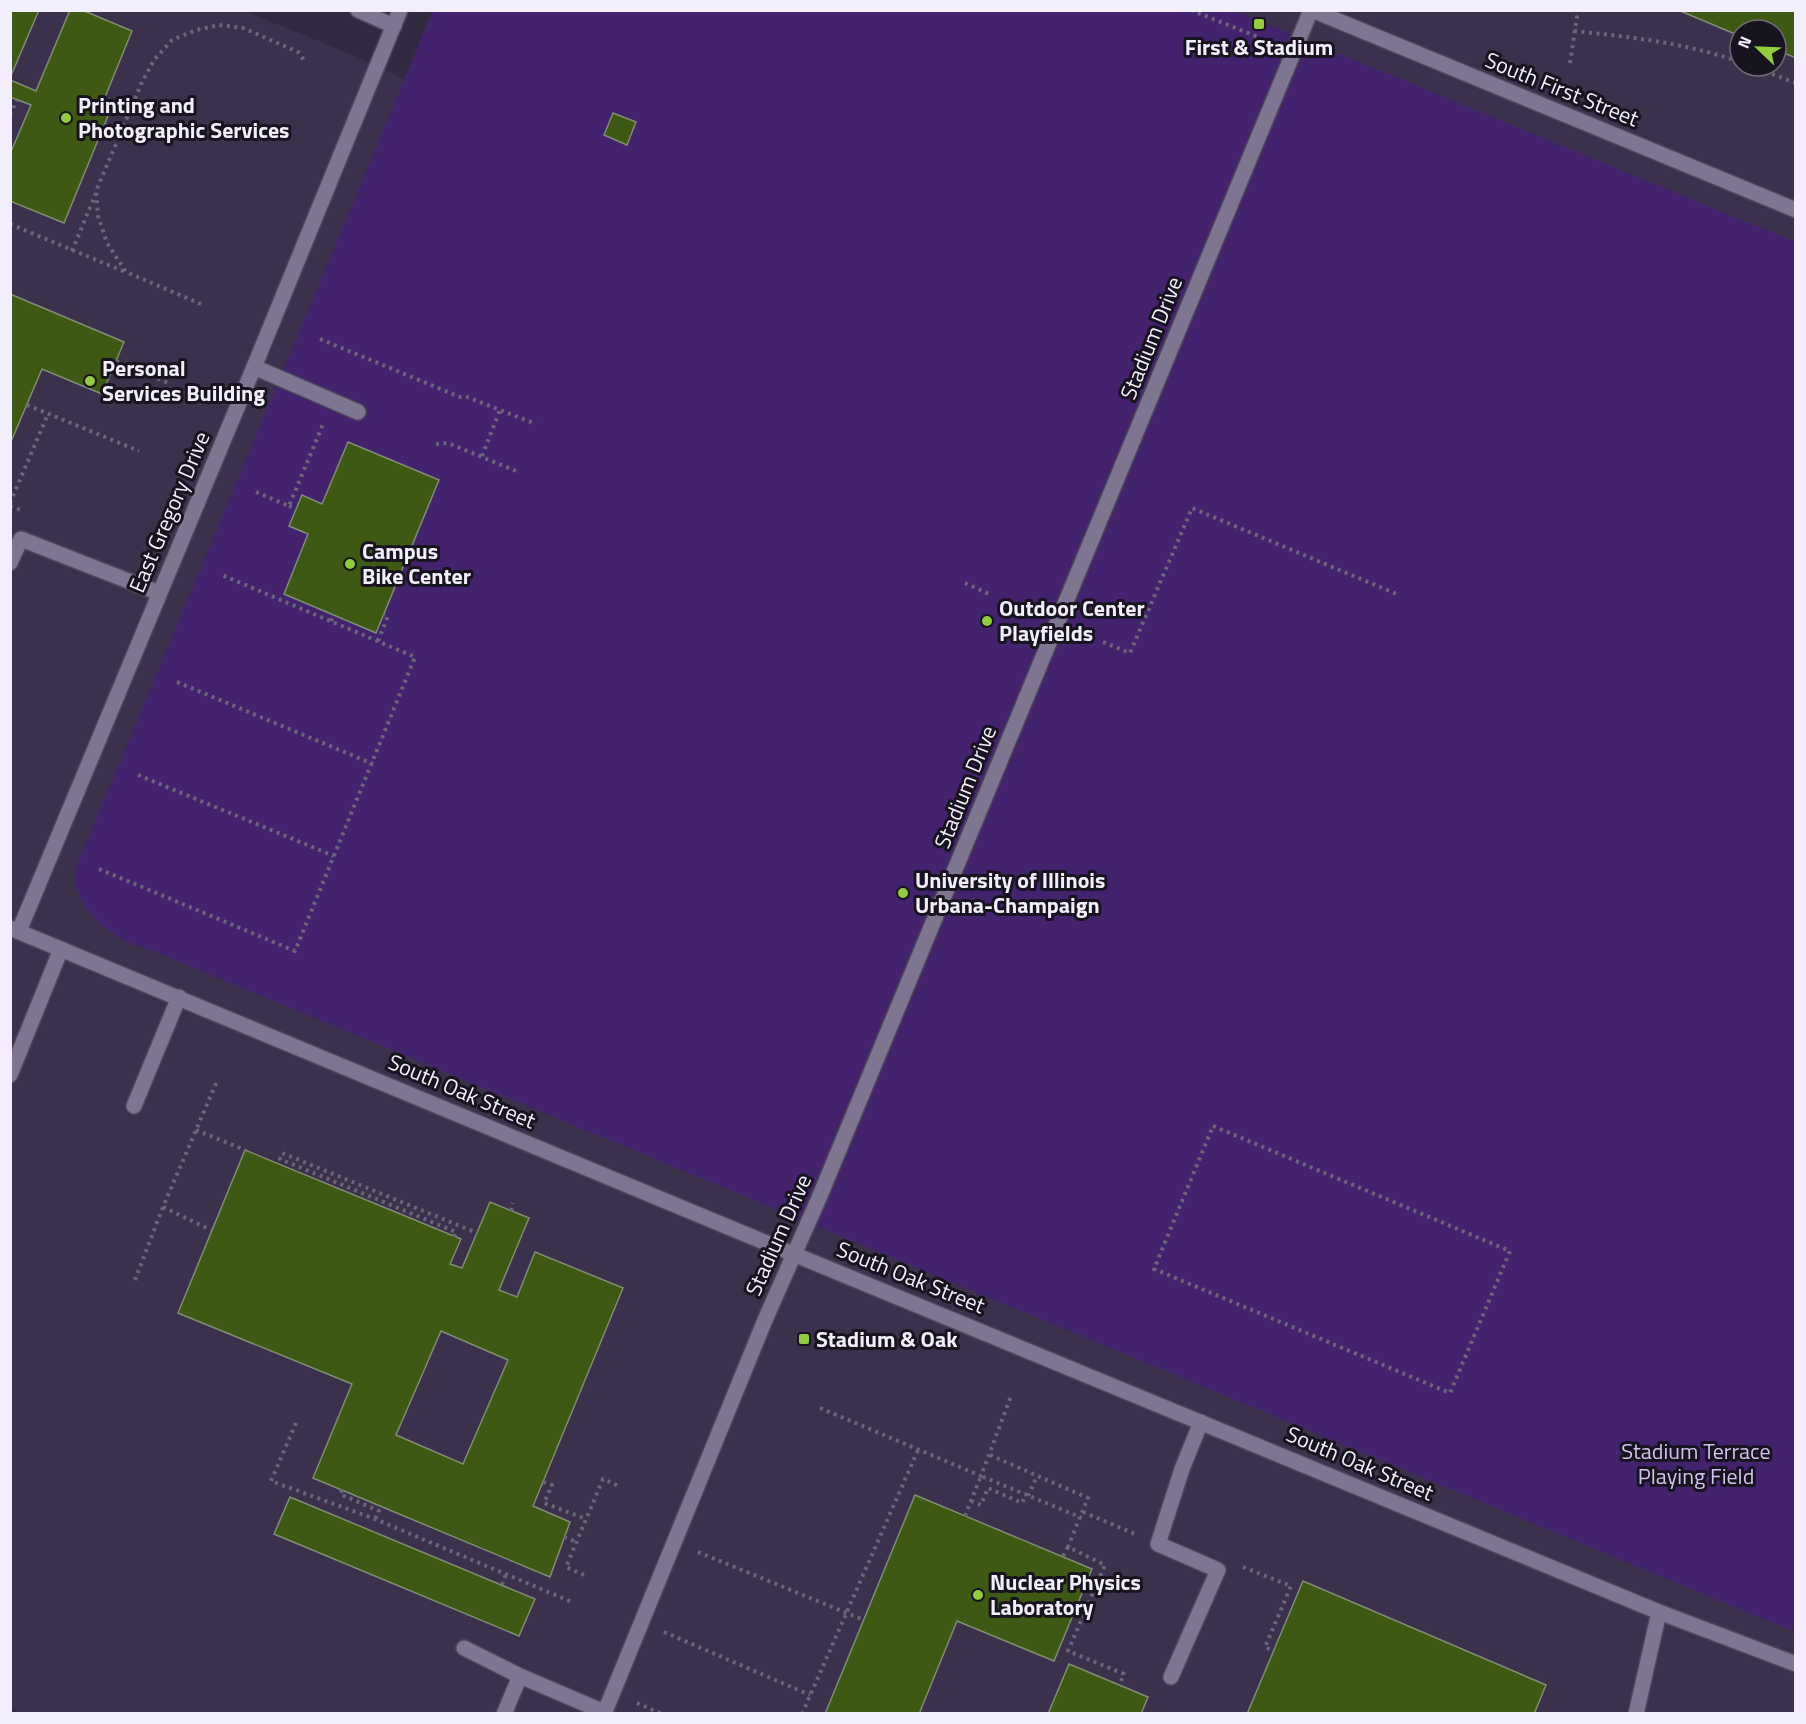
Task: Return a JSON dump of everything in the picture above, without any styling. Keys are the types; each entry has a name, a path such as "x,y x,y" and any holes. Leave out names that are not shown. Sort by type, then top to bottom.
{"street":[{"path":"358,10 394,26"},
{"name":"East Gregory Drive","path":"15,930 254,368 400,10"},
{"name":"South First Street","path":"1311,10 1796,210"},
{"name":"Stadium Drive","path":"604,1713 1311,10"},
{"path":"254,368 358,412"},
{"path":"10,563 21,540 159,593"},
{"name":"South Oak Street","path":"15,930 1659,1612 1796,1664"},
{"path":"10,1075 61,949"},
{"path":"134,1106 179,998"},
{"path":"1172,1677 1218,1570 1158,1544 1182,1468 1201,1422"},
{"path":"1636,1713 1659,1612"},
{"path":"464,1648 520,1676 604,1713"},
{"path":"504,1713 520,1676"}],"path":[{"path":"1191,10 1257,37"},
{"path":"1570,63 1578,10"},
{"path":"72,250 142,82 154,60 172,40 196,30 219,25 243,28 298,52 304,60"},
{"path":"1574,30 1649,39 1713,52 1728,58"},
{"path":"10,115 17,99"},
{"path":"104,124 121,132"},
{"path":"96,191 98,216 107,243 126,272"},
{"path":"10,224 201,304"},
{"path":"320,339 460,397 467,397 536,424"},
{"path":"116,361 168,383"},
{"path":"289,506 332,401"},
{"path":"27,405 139,451"},
{"path":"482,456 500,410"},
{"path":"10,503 48,414"},
{"path":"436,444 448,443 516,471"},
{"path":"256,492 296,509"},
{"path":"1103,642 1130,653 1192,508 1399,595"},
{"path":"99,869 295,951 415,657 222,575"},
{"path":"965,583 991,594"},
{"path":"378,641 388,616 384,614"},
{"path":"331,621 334,615"},
{"path":"177,682 373,764"},
{"path":"138,775 334,856"},
{"path":"135,1280 217,1081"},
{"path":"1213,1126 1510,1251 1450,1393 1215,1295 1154,1269 1213,1126"},
{"path":"196,1130 245,1150"},
{"path":"454,1237 456,1232 280,1159 282,1153 477,1233"},
{"path":"511,1211 513,1203"},
{"path":"163,1208 211,1230"},
{"path":"965,1516 1011,1396"},
{"path":"820,1408 1080,1517"},
{"path":"296,1424 271,1481 375,1519 572,1602"},
{"path":"802,1713 918,1450"},
{"path":"990,1455 1088,1498 1063,1556"},
{"path":"971,1501 981,1505 988,1488 1022,1503 1037,1476"},
{"path":"584,1575 566,1567 586,1519 603,1479 621,1487"},
{"path":"543,1482 552,1485 544,1503 586,1519"},
{"path":"342,1490 340,1494 379,1510 375,1519"},
{"path":"1083,1512 1158,1544"},
{"path":"564,1537 577,1542"},
{"path":"674,1542 864,1620"},
{"path":"1068,1547 1105,1565 1068,1651 1125,1674 1119,1686"},
{"path":"1218,1570 1243,1567 1291,1586 1265,1647 1273,1651"},
{"path":"502,1585 506,1574"},
{"path":"641,1623 810,1695"}],"shaded area":[{"name":"Outdoor Center Playfields","path":"433,10 1795,11 1795,1713 21,1714 11,1707 11,11 245,11 353,55 404,79"}],"green space":[{"name":"Outdoor Center Playfields","path":"433,11 1236,11 1795,242 1795,1632 130,943 106,929 86,909 75,885 77,865"}],"building":[{"name":"Printing and Photographic Services","path":"10,10 39,10 10,78"},
{"name":"Printing and Photographic Services","path":"70,10 82,10 132,31 101,107 110,111 64,223 10,201 10,154 31,105 10,97 10,80 36,91"},
{"path":"1678,10 1796,10 1796,58 1788,55 1788,18 1728,18 1728,31"},
{"path":"613,113 636,122 627,145 604,135"},
{"name":"Personal Services Building","path":"10,294 124,342 102,394 42,369 10,444"},
{"name":"Campus Bike Center","path":"348,442 439,480 376,633 284,594 308,534 289,526 302,495 322,504"},
{"path":"245,1150 461,1239 450,1264 462,1268 490,1202 529,1218 499,1290 517,1297 535,1252 623,1288 533,1506 570,1522 550,1577 313,1478 352,1384 178,1313","holes":["441,1331 508,1360 463,1464 396,1435"]},
{"name":"Nuclear Physics Laboratory","path":"915,1495 1092,1569 1054,1661 957,1621 919,1714 825,1714"},
{"path":"290,1497 535,1599 519,1636 274,1534"},
{"path":"1303,1581 1546,1685 1534,1714 1247,1714"},
{"path":"1069,1664 1148,1697 1141,1714 1048,1714"}],"place":[{"name":"First & Stadium","path":"1259,24"},
{"name":"Printing and Photographic Services","path":"66,118"},
{"name":"Personal Services Building","path":"90,381"},
{"name":"Campus Bike Center","path":"350,564"},
{"name":"Outdoor Center Playfields","path":"987,621"},
{"name":"University of Illinois Urbana-Champaign","path":"903,893"},
{"name":"Stadium & Oak","path":"804,1339"},
{"name":"Nuclear Physics Laboratory","path":"978,1595"}],"park label":[{"name":"Stadium Terrace Playing Field","path":"1696,1464"}]}
